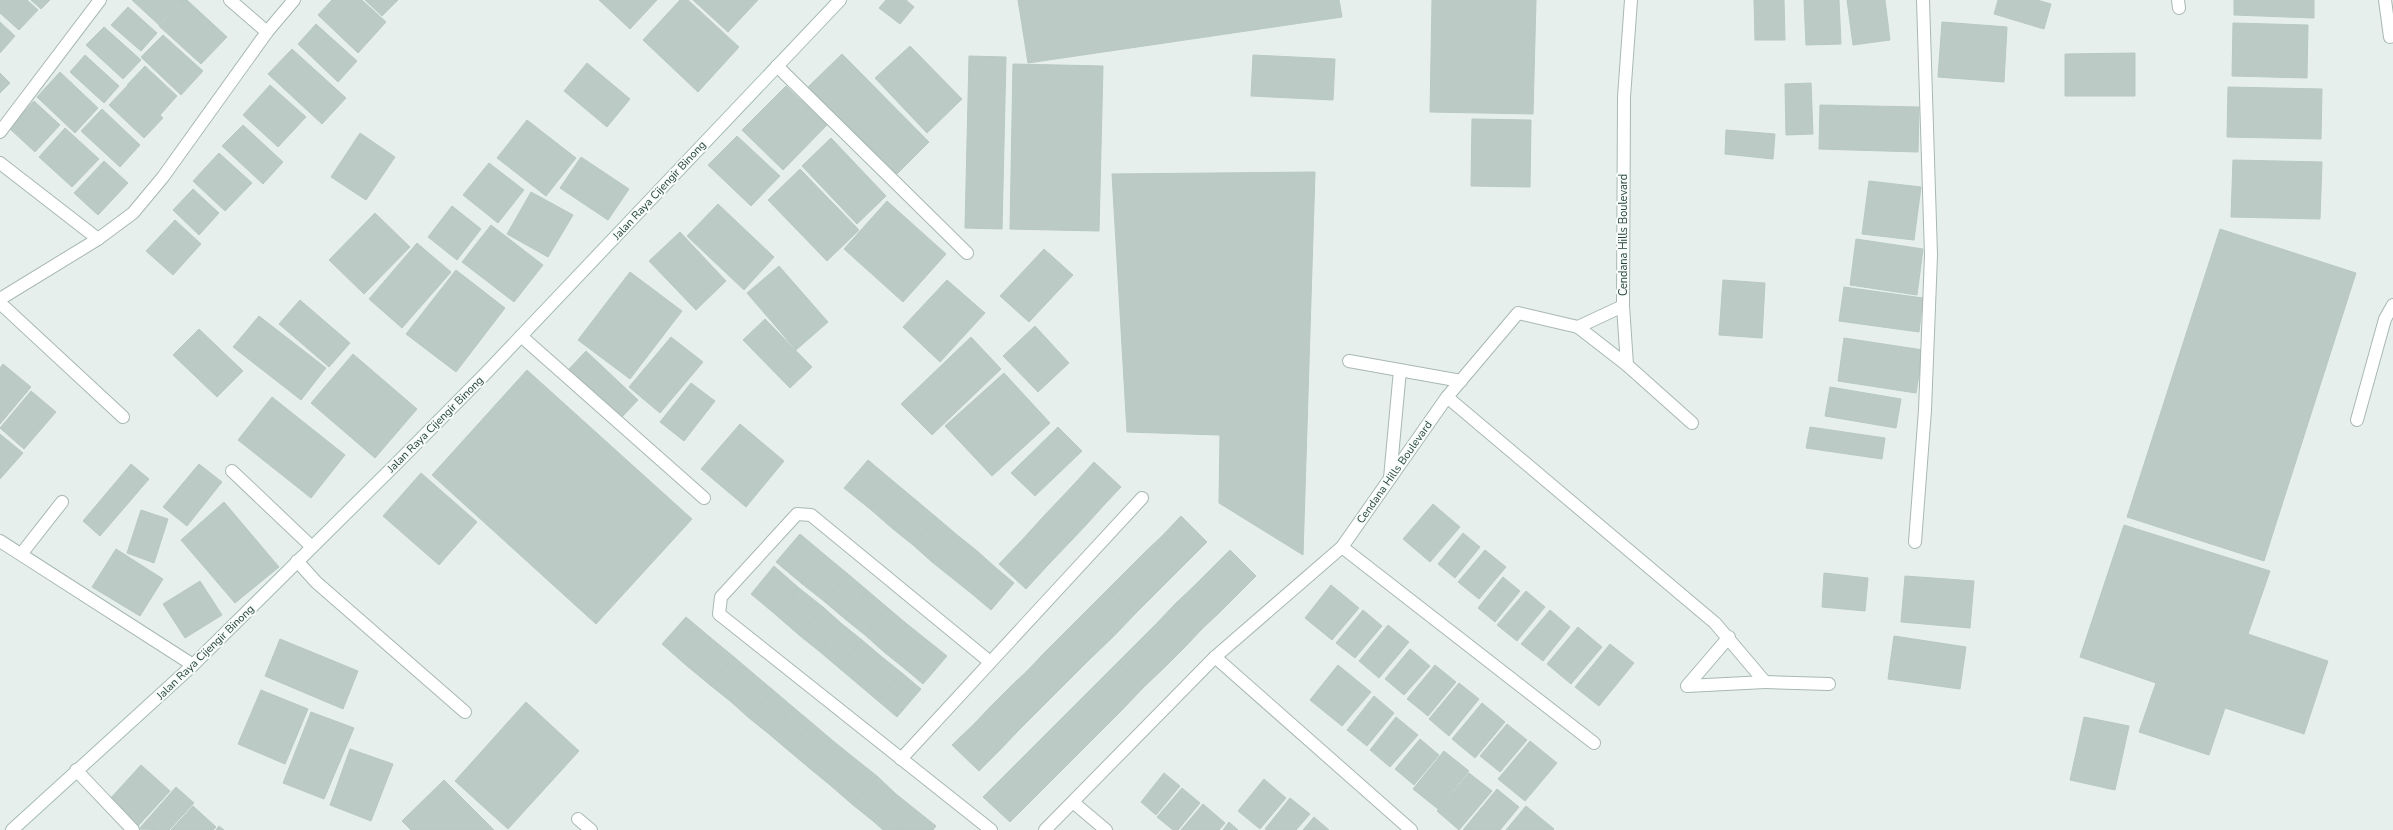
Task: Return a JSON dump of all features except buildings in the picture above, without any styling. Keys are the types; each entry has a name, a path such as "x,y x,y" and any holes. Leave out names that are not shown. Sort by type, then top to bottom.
{"street":[{"path":"0,132 100,0"},
{"path":"230,0 267,32"},
{"path":"0,300 98,239 133,213 163,177 267,32 294,0"},
{"name":"Jalan Raya Cijengir Binong","path":"12,830 76,770 193,665 312,547 521,336 840,0"},
{"name":"Cendana Hills Boulevard","path":"1045,830 1074,803 1215,657 1342,547 1447,397 1518,313 1578,327 1623,306 1624,97 1631,0"},
{"path":"1915,542 1925,410 1931,255 1923,0"},
{"path":"2385,0 2390,37"},
{"path":"777,66 967,253"},
{"path":"0,163 98,239"},
{"path":"0,303 123,417"},
{"path":"2357,420 2385,319 2393,305"},
{"path":"1623,306 1627,365"},
{"path":"1578,327 1627,365 1692,423"},
{"path":"521,336 704,498"},
{"path":"1349,361 1461,380"},
{"path":"1390,479 1400,370"},
{"path":"1447,397 1715,623 1765,682"},
{"path":"232,471 312,547"},
{"path":"902,759 1142,498"},
{"path":"22,553 62,502"},
{"path":"990,662 811,515 798,514 721,597 719,614 991,830"},
{"path":"0,541 22,553 193,665"},
{"path":"1342,547 1594,742"},
{"path":"297,561 316,582 465,712"},
{"path":"1728,637 1687,686 1765,682 1829,684"},
{"path":"1215,657 1411,830"},
{"path":"76,770 133,830"},
{"path":"1074,803 1106,830"},
{"path":"578,819 591,830"}]}
